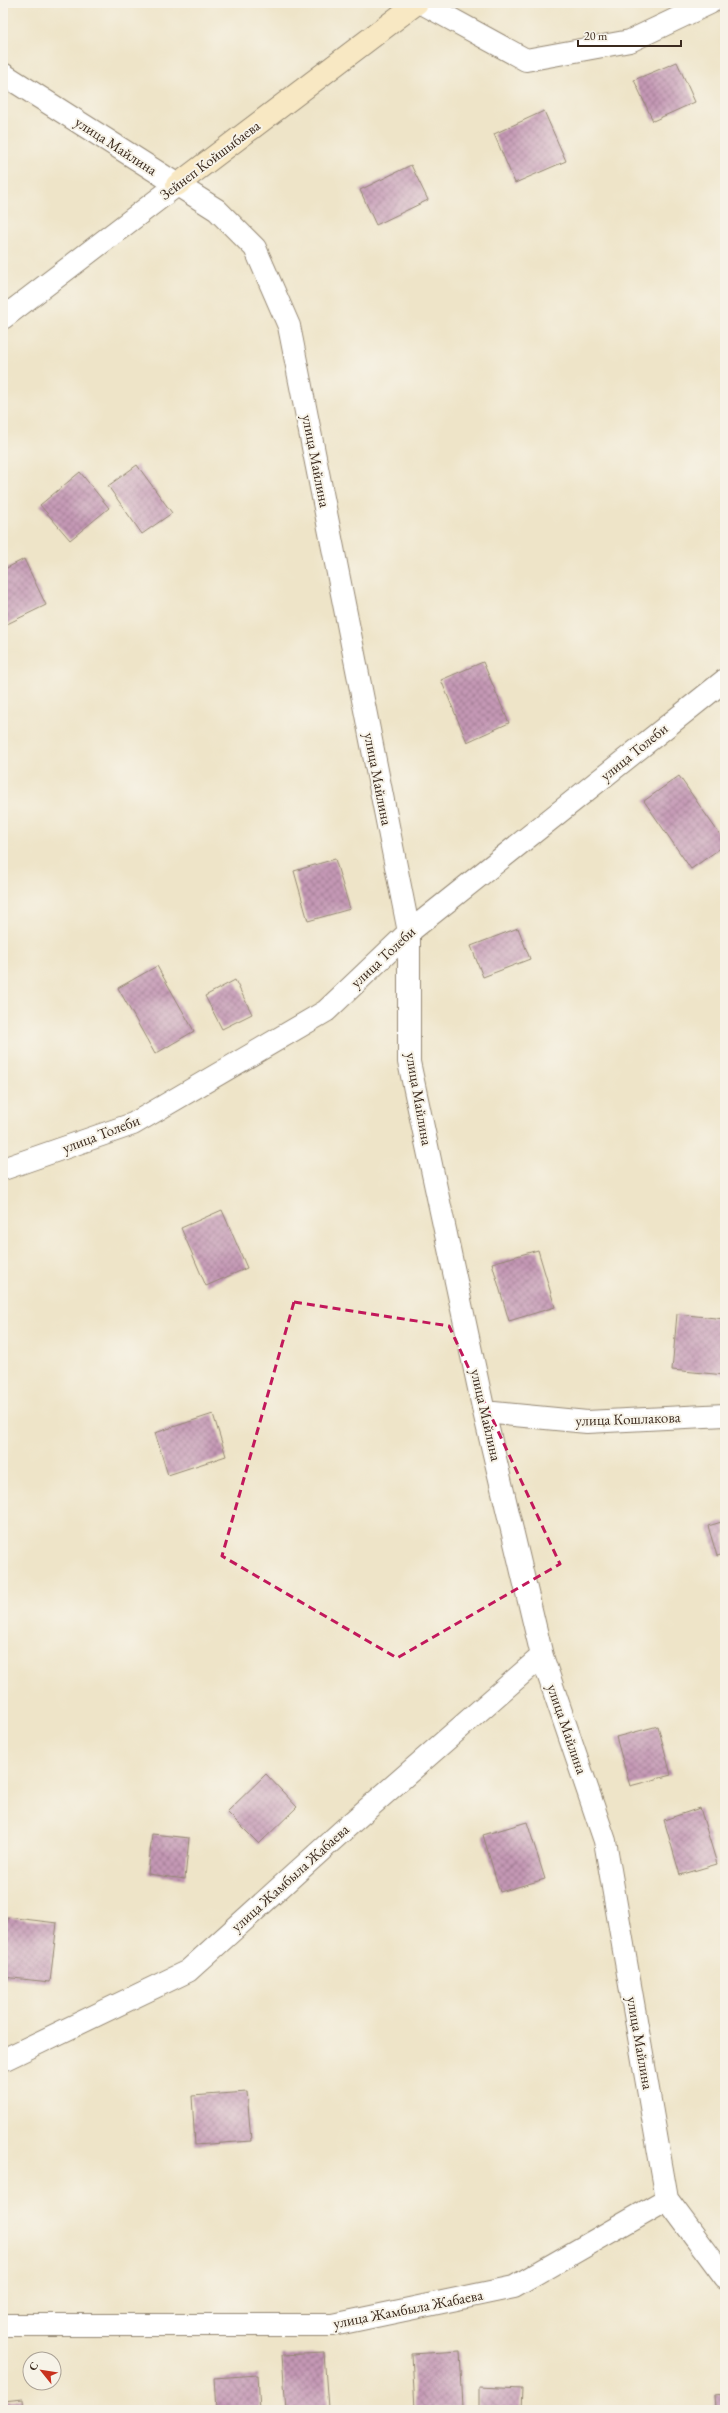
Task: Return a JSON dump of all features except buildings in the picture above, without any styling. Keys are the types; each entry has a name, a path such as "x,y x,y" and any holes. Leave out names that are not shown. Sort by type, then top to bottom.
{"street":[{"name":"Зейнеп Койшыбаева","path":"3,318 417,3"},
{"path":"422,3 526,60 630,41 710,3"},
{"name":"улица Майлина","path":"3,74 217,210 255,248 289,326 409,932 409,1062 484,1412 542,1656 605,1841 667,2199"},
{"name":"улица Толеби","path":"3,1169 133,1124 326,1011 409,932 725,680"},
{"name":"улица Кошлакова","path":"484,1412 587,1422 725,1415"},
{"name":"улица Жамбыла Жабаева","path":"5,2056 188,1971 349,1825 542,1656"},
{"path":"667,2199 725,2277"},
{"name":"улица Жамбыла Жабаева","path":"3,2324 333,2325 514,2287 667,2199"}],"highlighted area":[{"path":"294,1302 449,1326 560,1564 397,1658 222,1556"}]}
